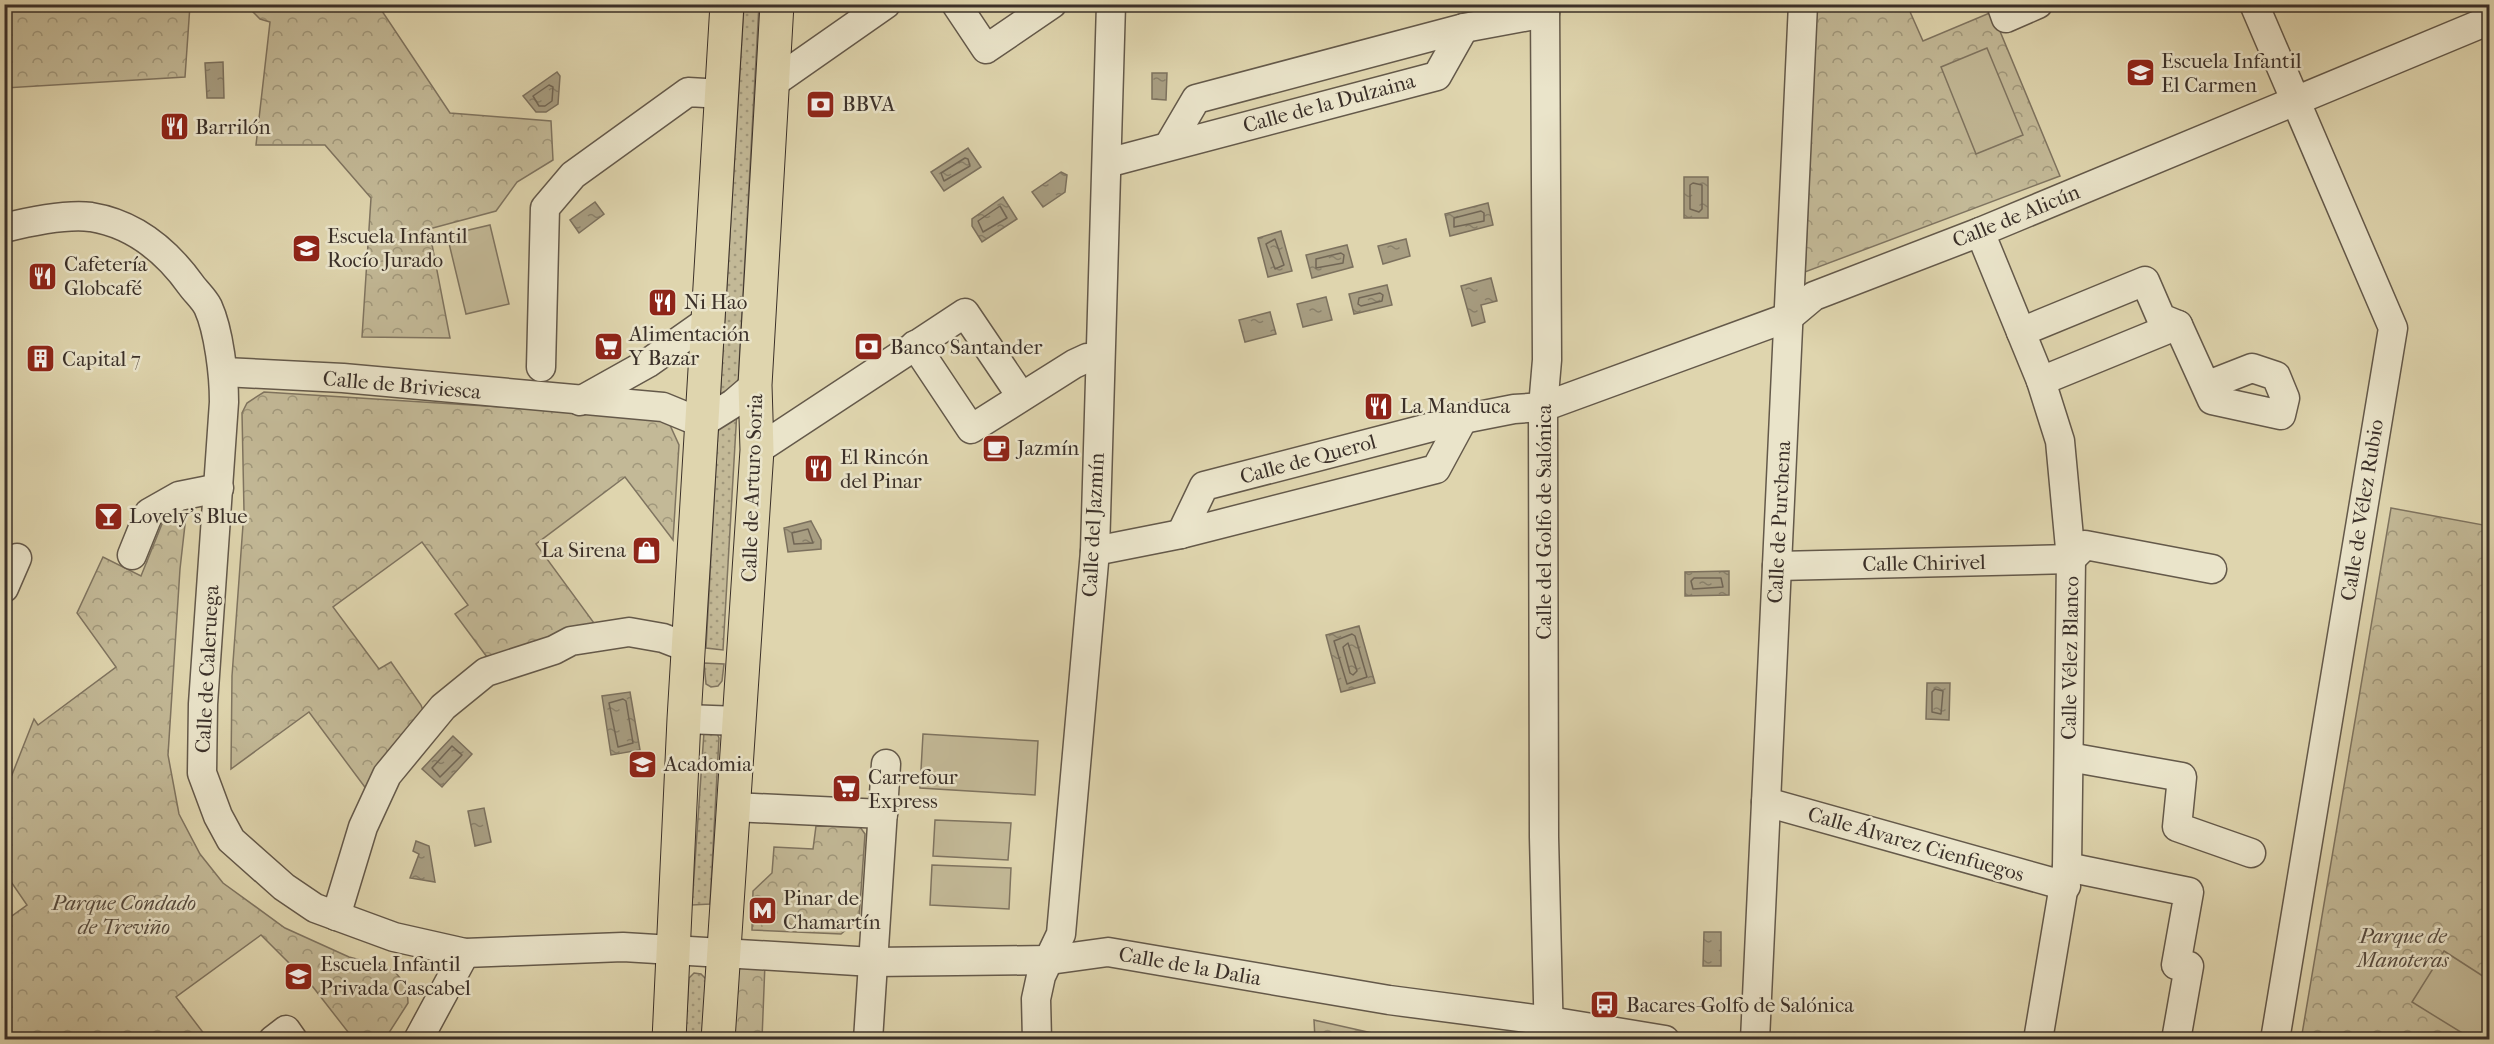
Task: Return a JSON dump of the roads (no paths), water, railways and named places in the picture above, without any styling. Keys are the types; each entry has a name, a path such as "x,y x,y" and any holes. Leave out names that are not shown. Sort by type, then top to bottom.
{"main road":[{"path":"669,1040 684,719 727,4"},
{"name":"Calle de Arturo Soria","path":"718,1040 722,952 740,721 757,450 755,385 777,4"}],"street":[{"path":"772,82 886,4"},
{"path":"956,4 986,49 1040,8"},
{"name":"Calle del Jazmín","path":"1037,1040 1036,999 1041,976 1061,934 1095,551 1111,4"},
{"name":"Calle de Purchena","path":"1755,1040 1803,4"},
{"path":"2003,11 2038,4"},
{"name":"Calle de Vélez Rubio","path":"2254,4 2393,327 2275,1040"},
{"name":"Calle de la Dulzaina","path":"1169,145 1196,99 1464,28 1545,9"},
{"name":"Calle del Golfo de Salónica","path":"1545,9 1547,360 1543,407 1544,837 1549,1030"},
{"name":"Calle de Alicún","path":"1543,407 1789,317 1814,296 1980,232 2490,20"},
{"name":"Calle de la Dulzaina","path":"1107,164 1169,145 1437,76 1464,28"},
{"path":"541,367 545,208 573,175 688,92 723,94"},
{"name":"Calle de Caleruega","path":"4,228 27,222 89,217 120,224 142,235 176,264 208,308 224,372 219,488 204,682 202,773 218,816 231,840 284,887 315,908 394,937 465,953 623,947 672,949"},
{"name":"Calle Vélez Blanco","path":"1980,232 2041,381 2060,441 2071,559 2066,877 2038,1040"},
{"path":"2021,332 2145,281 2161,318 2178,325 2206,386"},
{"path":"757,450 965,312 1021,396"},
{"path":"580,401 648,363 709,320"},
{"path":"2041,381 2178,325"},
{"path":"915,345 971,429 1081,361 1100,358"},
{"path":"648,363 646,379 663,407"},
{"name":"Calle de Briviesca","path":"224,372 390,382 663,407 702,423"},
{"path":"702,423 734,403 755,385"},
{"name":"Calle de Querol","path":"1181,534 1204,486 1463,418 1514,409 1543,407"},
{"name":"Calle de Querol","path":"1095,551 1181,534 1436,469 1463,418"},
{"path":"132,555 149,513 179,496 219,488"},
{"name":"Calle Vélez Blanco","path":"2071,559 2085,546 2212,569"},
{"path":"4,588 17,558"},
{"name":"Calle Chirivel","path":"1777,566 2071,559"},
{"path":"336,916 363,827 387,775 443,706 486,672 554,650 571,641 629,632 663,638 689,648"},
{"path":"684,719 740,721"},
{"name":"Calle Vélez Blanco","path":"2068,757 2182,777 2177,827 2251,853"},
{"path":"868,1040 886,764"},
{"name":"Calle Álvarez Cienfuegos","path":"1766,802 2066,877"},
{"path":"733,807 883,814"},
{"path":"2066,877 2189,892 2176,965 2189,966 2176,1040"},
{"path":"672,949 722,952"},
{"name":"Calle de la Dalia","path":"722,952 761,957 873,962 1050,960 1108,952 1549,1030 1665,1040"},
{"path":"418,1040 465,953"},
{"path":"273,1040 286,1030 293,1040"}],"water":[{"path":"223,62 224,98 207,98 205,63"},
{"path":"557,72 560,76 558,104 546,112 536,112 523,96"},
{"path":"1152,73 1167,73 1166,100 1152,99"},
{"path":"968,148 981,167 944,191 931,172"},
{"path":"1061,172 1067,175 1065,192 1043,207 1032,192"},
{"path":"1684,177 1708,177 1708,218 1684,218"},
{"path":"1003,197 1017,219 982,242 972,226 972,219"},
{"path":"595,202 604,214 579,233 570,220"},
{"path":"1488,203 1493,225 1450,236 1445,214"},
{"path":"1281,231 1292,271 1268,277 1258,238"},
{"path":"1406,239 1410,256 1383,264 1378,246"},
{"path":"1347,245 1353,267 1312,278 1306,255"},
{"path":"1491,278 1497,301 1481,305 1485,322 1472,326 1461,286"},
{"path":"1387,285 1392,305 1354,314 1349,294"},
{"path":"1326,297 1332,320 1303,327 1297,304"},
{"path":"1270,312 1276,334 1245,342 1239,320"},
{"path":"811,521 821,540 821,549 788,552 784,528"},
{"path":"1729,571 1729,595 1685,596 1685,572"},
{"path":"1359,626 1375,683 1341,692 1326,635"},
{"path":"1927,683 1950,683 1949,720 1926,719"},
{"path":"630,692 640,750 611,755 602,696"},
{"path":"453,736 472,754 442,787 422,769"},
{"path":"484,808 491,842 475,846 468,811"},
{"path":"416,841 429,846 435,882 410,878 419,854 413,851"},
{"path":"1704,932 1721,932 1721,966 1703,966"}],"place":[{"name":"Escuela Infantil El Carmen","path":"2140,73"},
{"name":"BBVA","path":"821,104"},
{"name":"Barrilón","path":"174,127"},
{"name":"Escuela Infantil Rocío Jurado","path":"306,248"},
{"name":"Cafetería Globcafé","path":"43,276"},
{"name":"Ni Hao","path":"663,302"},
{"name":"Alimentación Y Bazar","path":"608,346"},
{"name":"Banco Santander","path":"869,347"},
{"name":"Capital 7","path":"41,359"},
{"name":"La Manduca","path":"1379,406"},
{"name":"Jazmín","path":"996,448"},
{"name":"El Rincón del Pinar","path":"819,469"},
{"name":"Lovely's Blue","path":"108,516"},
{"name":"La Sirena","path":"647,550"},
{"name":"Acadomia","path":"643,764"},
{"name":"Carrefour Express","path":"847,789"},
{"name":"Pinar de Chamartín","path":"762,910"},
{"name":"Escuela Infantil Privada Cascabel","path":"299,976"},
{"name":"Bacares-Golfo de Salónica","path":"1605,1005"}],"park label":[{"name":"Parque Condado de Treviño","path":"124,915"},
{"name":"Parque de Manoteras","path":"2403,948"}]}
